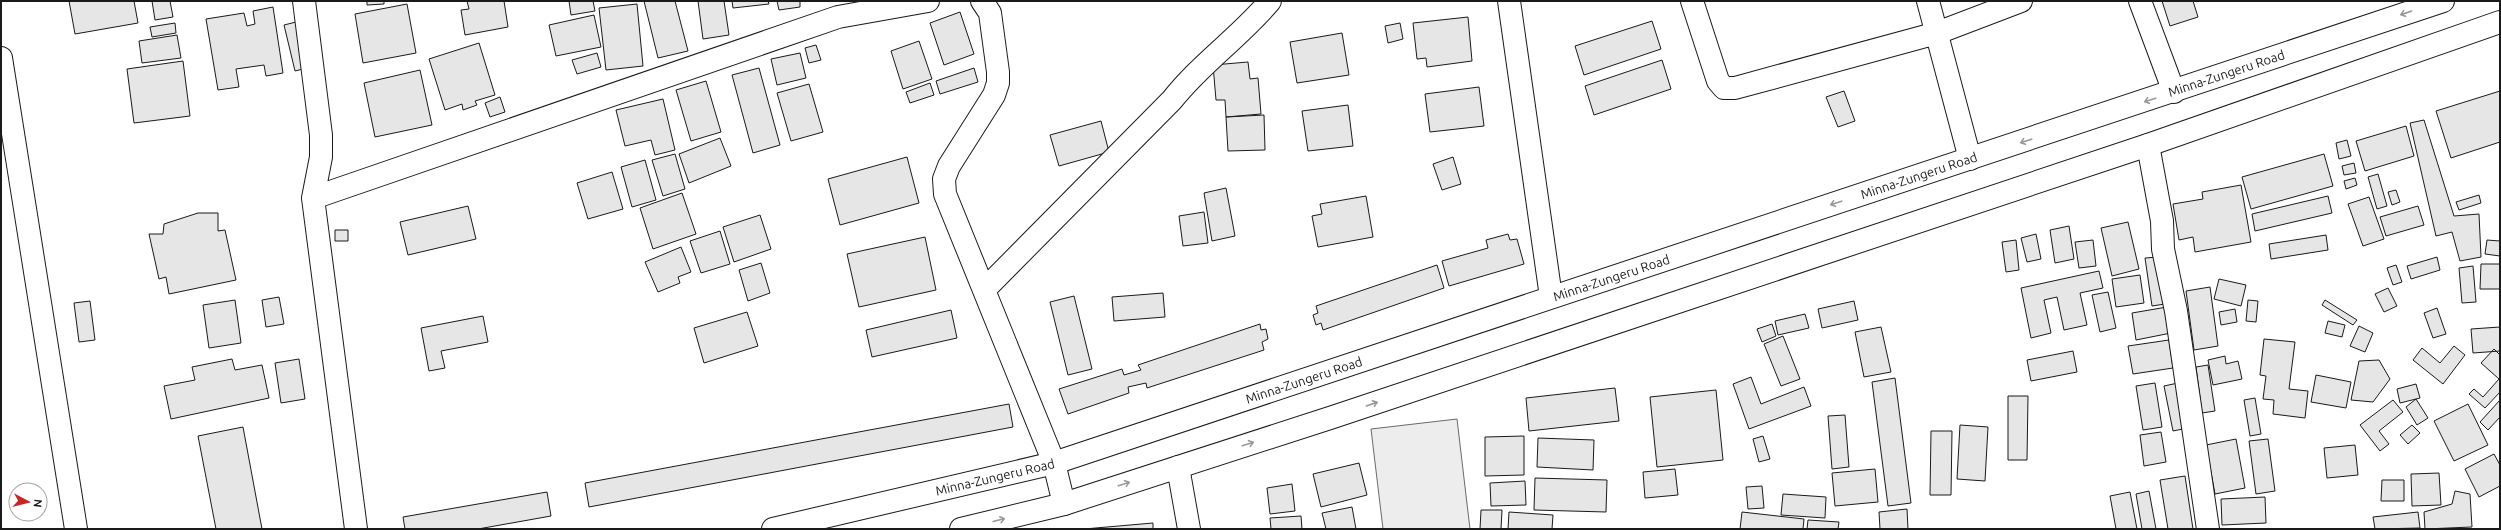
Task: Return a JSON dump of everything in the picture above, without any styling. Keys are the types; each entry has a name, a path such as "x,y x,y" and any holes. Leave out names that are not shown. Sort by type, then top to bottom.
{"street":[{"path":"304,1 321,136 321,157 312,198 356,529"},
{"path":"312,198 838,17 928,1"},
{"path":"982,1 990,13 998,83 994,95 944,179 945,194 985,289 1054,463 1064,504"},
{"path":"985,289 1172,100 1190,77 1270,1"},
{"path":"1509,1 1551,297"},
{"path":"1692,1 1718,81 1724,88 1735,88 1937,33 2021,1"},
{"path":"1928,1 1970,159"},
{"path":"2140,1 2174,92"},
{"name":"Minna-Zungeru Road","path":"772,529 1054,463 1551,297 2174,92 2443,1"},
{"path":"966,528 1064,504 1178,467 2148,146 2500,22"},
{"path":"1,58 4,102 76,529"},
{"path":"2148,146 2162,220 2163,250 2176,311 2208,529"},
{"path":"1178,467 1190,529"}],"shaded area":[{"path":"1457,419 1470,529 1383,529 1371,429"}],"building":[{"path":"69,1 134,1 138,23 75,34"},
{"path":"152,1 170,1 173,17 155,20"},
{"path":"367,1 384,1 384,4 367,5"},
{"path":"467,1 504,1 508,27 465,35 461,10 469,9"},
{"path":"569,1 593,1 595,11 571,15"},
{"path":"644,1 675,1 688,51 658,58"},
{"path":"698,1 724,1 729,35 703,39"},
{"path":"732,1 768,1 769,4 733,8"},
{"path":"777,1 800,1 800,7 779,10"},
{"path":"2162,1 2193,1 2198,17 2170,26"},
{"path":"407,4 416,53 363,63 355,14"},
{"path":"637,4 643,66 606,70 599,8"},
{"path":"273,7 283,73 266,76 264,65 236,69 239,87 218,90 206,19 244,13 247,26 255,24 253,11"},
{"path":"960,12 974,54 944,65 930,23"},
{"path":"594,15 601,47 556,56 549,25"},
{"path":"1468,17 1472,61 1427,67 1426,58 1417,59 1413,23"},
{"path":"1652,21 1661,49 1584,75 1575,46"},
{"path":"296,22 307,68 295,71 284,25"},
{"path":"175,23 176,33 152,37 150,27"},
{"path":"1400,23 1403,39 1388,43 1385,26"},
{"path":"1342,33 1349,75 1297,83 1290,42"},
{"path":"177,35 181,58 142,63 139,41"},
{"path":"919,41 932,79 903,89 891,51"},
{"path":"479,43 495,95 475,101 477,105 463,110 462,104 445,110 429,59"},
{"path":"816,45 821,60 809,63 805,48"},
{"path":"597,53 601,67 577,74 572,60"},
{"path":"800,53 806,78 777,85 771,59"},
{"path":"1662,60 1671,89 1594,115 1585,86"},
{"path":"183,61 190,116 134,123 127,69"},
{"path":"1248,62 1250,79 1258,78 1261,114 1226,117 1225,100 1216,100 1213,65"},
{"path":"759,68 780,145 753,153 732,75"},
{"path":"974,68 978,82 940,94 936,81"},
{"path":"420,70 432,125 375,137 364,83"},
{"path":"706,81 721,132 691,141 676,90"},
{"path":"930,83 934,95 910,103 906,92"},
{"path":"809,84 823,132 791,141 777,93"},
{"path":"1479,87 1484,126 1430,132 1425,94"},
{"path":"1844,91 1855,121 1838,127 1826,97"},
{"path":"2500,91 2500,142 2451,158 2436,111"},
{"path":"500,97 505,112 490,117 485,103"},
{"path":"663,99 675,150 655,155 651,140 625,146 616,110"},
{"path":"1348,105 1353,146 1308,151 1302,111"},
{"path":"1264,115 1265,150 1228,151 1226,117"},
{"path":"2424,120 2454,216 2479,214 2481,257 2460,261 2452,232 2436,236 2410,123"},
{"path":"1101,121 1109,152 1059,166 1050,135"},
{"path":"2406,126 2414,156 2365,171 2356,141"},
{"path":"720,138 731,166 689,183 679,154"},
{"path":"2347,140 2351,156 2339,159 2336,143"},
{"path":"675,154 685,189 663,196 652,160"},
{"path":"2324,154 2333,186 2251,209 2242,177"},
{"path":"907,157 919,203 840,225 828,179"},
{"path":"1453,157 1461,184 1442,190 1433,164"},
{"path":"645,160 656,200 632,207 621,167"},
{"path":"2354,163 2356,173 2344,175 2342,166"},
{"path":"612,172 623,209 588,219 577,183"},
{"path":"2378,174 2387,206 2377,209 2368,177"},
{"path":"2355,178 2357,185 2346,189 2344,181"},
{"path":"2241,185 2251,242 2195,252 2193,237 2179,240 2173,204 2203,199 2202,192"},
{"path":"1226,188 1235,236 1212,241 1204,193"},
{"path":"2396,190 2400,202 2392,205 2388,192"},
{"path":"682,193 696,234 653,249 640,208"},
{"path":"2479,195 2481,203 2459,210 2456,202"},
{"path":"1366,196 1373,237 1318,247 1312,216 1322,214 1320,204"},
{"path":"2328,196 2332,213 2255,231 2252,214"},
{"path":"2369,197 2384,239 2363,246 2348,204"},
{"path":"468,206 476,239 408,255 400,222"},
{"path":"2418,206 2424,225 2386,236 2380,217"},
{"path":"1204,212 1208,243 1183,246 1179,216"},
{"path":"198,213 218,213 218,231 225,230 236,280 169,294 166,277 159,279 149,234 163,234 164,224"},
{"path":"760,215 771,249 734,262 723,227"},
{"path":"2128,222 2139,269 2112,276 2101,228"},
{"path":"2069,226 2074,259 2055,263 2050,230"},
{"path":"335,230 348,230 348,241 335,241"},
{"path":"720,231 730,264 701,273 690,241"},
{"path":"1508,234 1510,240 1517,239 1524,264 1449,286 1442,261 1488,248 1486,240"},
{"path":"2036,234 2041,259 2027,262 2021,238"},
{"path":"2326,235 2328,250 2271,259 2269,244"},
{"path":"925,237 936,290 859,307 847,254"},
{"path":"2016,240 2019,270 2006,272 2002,242"},
{"path":"2093,240 2096,266 2079,268 2075,242"},
{"path":"2487,240 2500,241 2500,256 2485,254"},
{"path":"681,247 691,272 678,277 680,283 658,292 645,262"},
{"path":"2158,257 2165,304 2152,306 2145,258"},
{"path":"2437,257 2440,270 2411,279 2407,266"},
{"path":"761,263 770,293 748,301 739,270"},
{"path":"2481,264 2500,264 2500,289 2480,289"},
{"path":"1437,265 1444,288 1323,330 1321,323 1316,325 1313,315 1318,313 1316,306"},
{"path":"2396,265 2402,282 2393,285 2387,268"},
{"path":"2473,266 2476,302 2462,303 2459,268"},
{"path":"2099,271 2103,288 2080,293 2087,325 2064,330 2057,297 2044,300 2051,333 2031,338 2021,288"},
{"path":"2140,275 2144,303 2116,307 2112,279"},
{"path":"2219,279 2246,285 2241,306 2214,299"},
{"path":"2210,287 2218,346 2194,350 2186,291"},
{"path":"2388,288 2397,306 2384,312 2375,294"},
{"path":"2108,292 2116,328 2100,332 2092,295"},
{"path":"1163,293 1165,317 1114,321 1112,297"},
{"path":"1074,296 1092,369 1068,375 1050,302"},
{"path":"279,297 284,324 266,327 262,300"},
{"path":"235,300 241,343 209,348 203,305"},
{"path":"2248,300 2258,301 2256,322 2246,321"},
{"path":"2325,300 2357,320 2353,325 2322,305"},
{"path":"90,301 95,340 79,342 74,303"},
{"path":"1854,301 1858,320 1822,328 1818,309"},
{"path":"2167,307 2171,333 2136,340 2132,313"},
{"path":"2437,308 2446,334 2433,338 2424,313"},
{"path":"2235,309 2237,322 2221,325 2219,312"},
{"path":"951,310 957,338 872,357 866,330"},
{"path":"747,312 758,346 704,363 694,328"},
{"path":"1805,314 1809,328 1778,335 1775,321"},
{"path":"483,316 488,342 441,351 445,368 429,371 421,328"},
{"path":"2328,321 2345,325 2342,337 2325,333"},
{"path":"1260,324 1261,330 1266,329 1268,339 1262,342 1264,350 1147,388 1146,383 1128,387 1129,393 1068,414 1059,389 1122,369 1124,375 1141,370 1138,365"},
{"path":"1772,324 1776,336 1762,342 1757,329"},
{"path":"2359,326 2373,333 2365,352 2350,346"},
{"path":"1881,327 1891,372 1864,377 1855,332"},
{"path":"2500,327 2500,351 2473,353 2471,329"},
{"path":"1783,336 1800,379 1781,386 1764,344"},
{"path":"2264,339 2295,342 2289,389 2308,391 2305,418 2273,414 2274,400 2263,399 2266,376 2260,375"},
{"path":"2169,340 2173,368 2133,374 2128,346"},
{"path":"2454,346 2465,355 2443,384 2413,360 2422,348 2440,363"},
{"path":"2494,349 2500,355 2500,392 2485,408 2469,394 2474,389 2483,397 2499,379 2481,363"},
{"path":"2073,351 2077,372 2031,381 2027,360"},
{"path":"2225,356 2226,364 2238,361 2242,379 2213,385 2208,360"},
{"path":"232,359 235,370 262,365 269,398 171,419 164,386 195,380 192,367"},
{"path":"299,359 305,399 281,403 275,363"},
{"path":"2379,360 2390,379 2373,402 2351,400 2359,361"},
{"path":"2208,365 2215,411 2202,413 2196,367"},
{"path":"2316,375 2351,382 2346,408 2311,402"},
{"path":"1751,377 1761,404 1804,387 1811,406 1749,429 1733,384"},
{"path":"1895,378 1911,503 1888,506 1872,382"},
{"path":"2155,383 2162,427 2143,430 2136,386"},
{"path":"2178,383 2188,428 2173,431 2164,386"},
{"path":"2416,384 2420,398 2400,403 2397,389"},
{"path":"1615,388 1619,421 1529,431 1526,398"},
{"path":"1716,390 1723,460 1657,467 1650,397"},
{"path":"2008,396 2028,396 2027,460 2008,460"},
{"path":"2255,398 2261,434 2250,436 2244,400"},
{"path":"2416,399 2428,418 2417,425 2406,407"},
{"path":"2393,400 2403,412 2379,431 2389,444 2380,451 2360,425"},
{"path":"2500,400 2500,417 2488,430 2480,422"},
{"path":"1009,404 1013,427 589,507 585,483"},
{"path":"2468,404 2488,445 2454,461 2434,421"},
{"path":"1845,415 1849,467 1832,469 1828,416"},
{"path":"1960,425 1988,427 1985,481 1957,479"},
{"path":"2412,425 2420,433 2408,444 2400,435"},
{"path":"243,427 262,529 216,529 198,436"},
{"path":"1931,431 1952,431 1951,495 1930,495"},
{"path":"2161,432 2166,462 2144,466 2140,435"},
{"path":"1524,436 1524,475 1485,476 1485,437"},
{"path":"1763,436 1770,459 1759,462 1753,439"},
{"path":"1538,438 1594,440 1593,470 1537,467"},
{"path":"2236,439 2245,488 2215,494 2206,445"},
{"path":"2268,439 2275,491 2256,494 2249,441"},
{"path":"2355,445 2358,475 2327,478 2324,448"},
{"path":"2494,454 2500,465 2500,486 2479,497 2465,469"},
{"path":"1359,463 1367,495 1321,507 1313,474"},
{"path":"1675,469 1678,495 1645,498 1643,472"},
{"path":"1875,469 1878,502 1835,506 1832,473"},
{"path":"2439,473 2441,505 2412,506 2411,474"},
{"path":"2185,476 2193,529 2168,529 2160,480"},
{"path":"1535,478 1607,480 1606,512 1534,510"},
{"path":"2382,480 2404,480 2404,501 2381,501"},
{"path":"1525,481 1526,505 1491,506 1490,483"},
{"path":"1292,484 1295,511 1270,514 1267,488"},
{"path":"1762,486 1764,508 1748,509 1746,487"},
{"path":"2149,491 2156,529 2142,529 2136,494"},
{"path":"2455,491 2470,494 2472,527 2425,529 2424,512 2452,504"},
{"path":"547,492 551,516 478,529 405,529 403,517"},
{"path":"2130,492 2137,529 2116,529 2110,496"},
{"path":"1783,494 1826,497 1825,518 1781,515"},
{"path":"2265,497 2266,523 2222,525 2221,499"},
{"path":"1352,507 1356,529 1326,529 1322,513"},
{"path":"1907,509 1908,529 1880,529 1879,512"},
{"path":"1481,510 1502,510 1501,529 1480,529"},
{"path":"1509,512 1553,515 1552,529 1508,529"},
{"path":"1742,512 1804,519 1803,529 1740,529"},
{"path":"2418,512 2420,528 2375,529 2373,517"},
{"path":"1301,516 1302,529 1271,529 1270,518"},
{"path":"1808,520 1839,522 1838,529 1807,529"},
{"path":"1153,523 1153,529 1084,529"}]}
